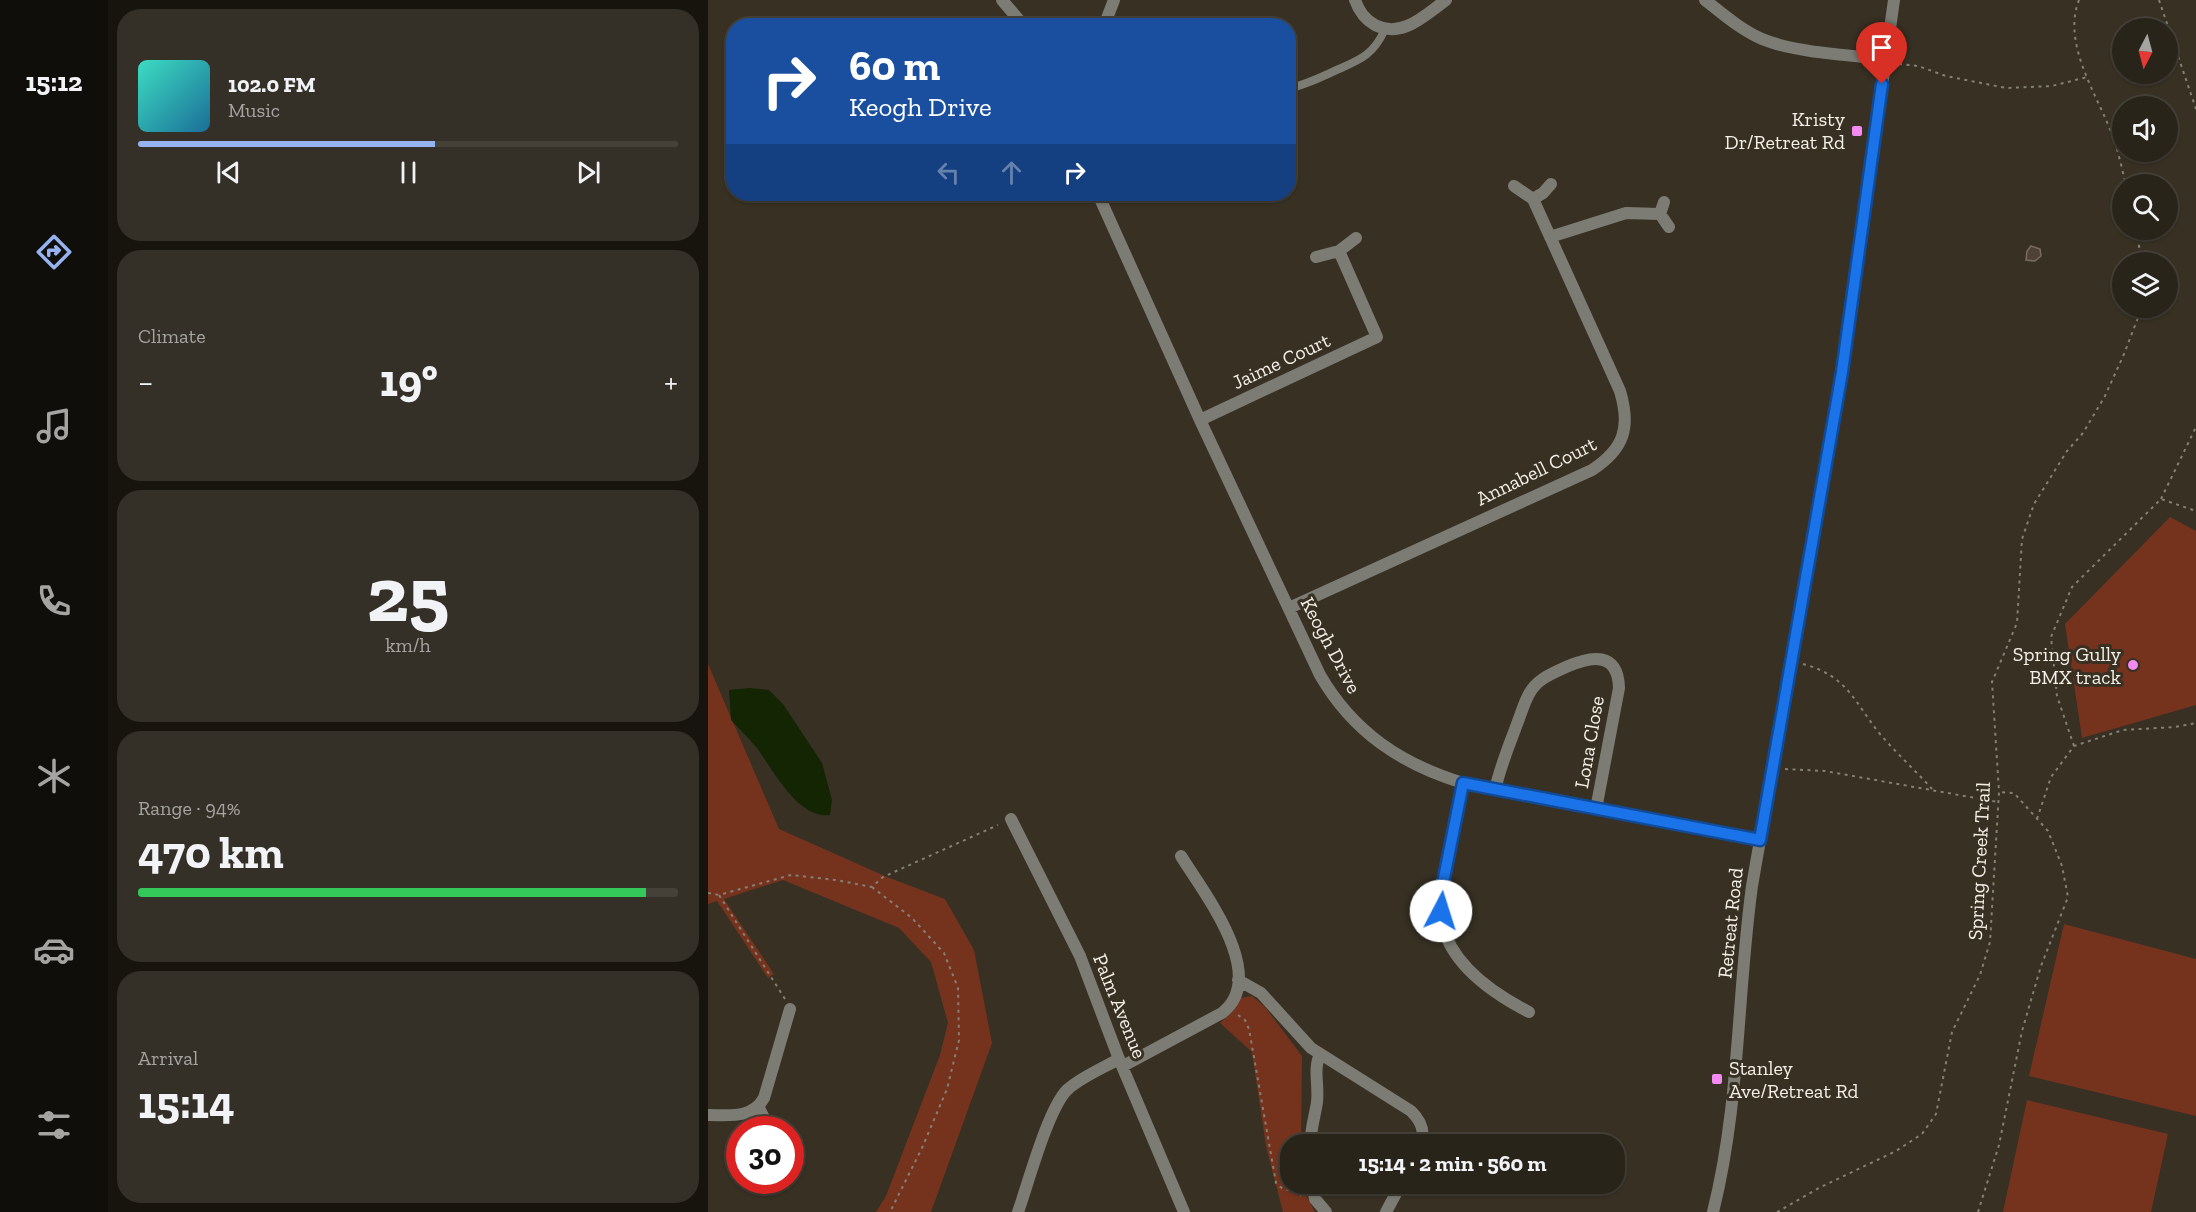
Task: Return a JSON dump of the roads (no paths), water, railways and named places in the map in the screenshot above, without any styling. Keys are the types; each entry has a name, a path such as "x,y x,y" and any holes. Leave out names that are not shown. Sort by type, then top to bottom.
{"street":[{"path":"1002,0 1016,18"},
{"path":"1107,18 1114,0"},
{"path":"1355,0 1362,16 1385,29 1400,29 1411,24 1446,0"},
{"path":"1705,0 1733,21 1763,39 1793,47 1885,61"},
{"name":"Retreat Road","path":"1713,1212 1724,1164 1735,1093 1746,939 1760,840 1842,372 1894,0"},
{"path":"1514,186 1533,199 1543,193 1551,183"},
{"name":"Annabell Court","path":"1289,608 1592,470 1616,451 1622,440 1626,414 1620,391 1533,199"},
{"name":"Keogh Drive","path":"1101,201 1200,420 1320,675 1333,698 1349,717 1393,753 1422,768 1463,783 1760,840"},
{"path":"1550,237 1626,213 1662,208 1669,227"},
{"path":"1316,257 1339,251 1356,238"},
{"name":"Jaime Court","path":"1200,420 1377,337 1339,251"},
{"name":"Lona Close","path":"1495,790 1504,758 1524,705 1536,684 1546,676 1582,660 1601,659 1610,663 1615,669 1618,688 1596,809"},
{"path":"1463,783 1442,890 1442,923 1452,946 1475,975 1492,991 1529,1012"},
{"name":"Palm Avenue","path":"1011,819 1080,956 1121,1062 1184,1212"},
{"path":"1018,1212 1053,1114 1069,1088 1228,1008 1233,1000 1238,980 1237,963 1230,939 1181,856"},
{"path":"1238,980 1261,993 1303,1040 1320,1054 1411,1111 1422,1125 1424,1134"},
{"path":"708,1115 746,1113 759,1108 790,1009"},
{"path":"1310,1134 1317,1099 1316,1062 1320,1054"},
{"path":"759,1108 763,1116"},
{"path":"1314,1194 1315,1199 1326,1212"},
{"path":"1386,1212 1396,1194"}],"lane":[{"path":"1296,87 1312,82 1364,58 1373,49 1385,29"}],"place":[{"name":"Kristy Dr/Retreat Rd","path":"1857,131"},
{"name":"Spring Gully BMX track","path":"2133,665"},
{"name":"Stanley Ave/Retreat Rd","path":"1717,1079"}]}
